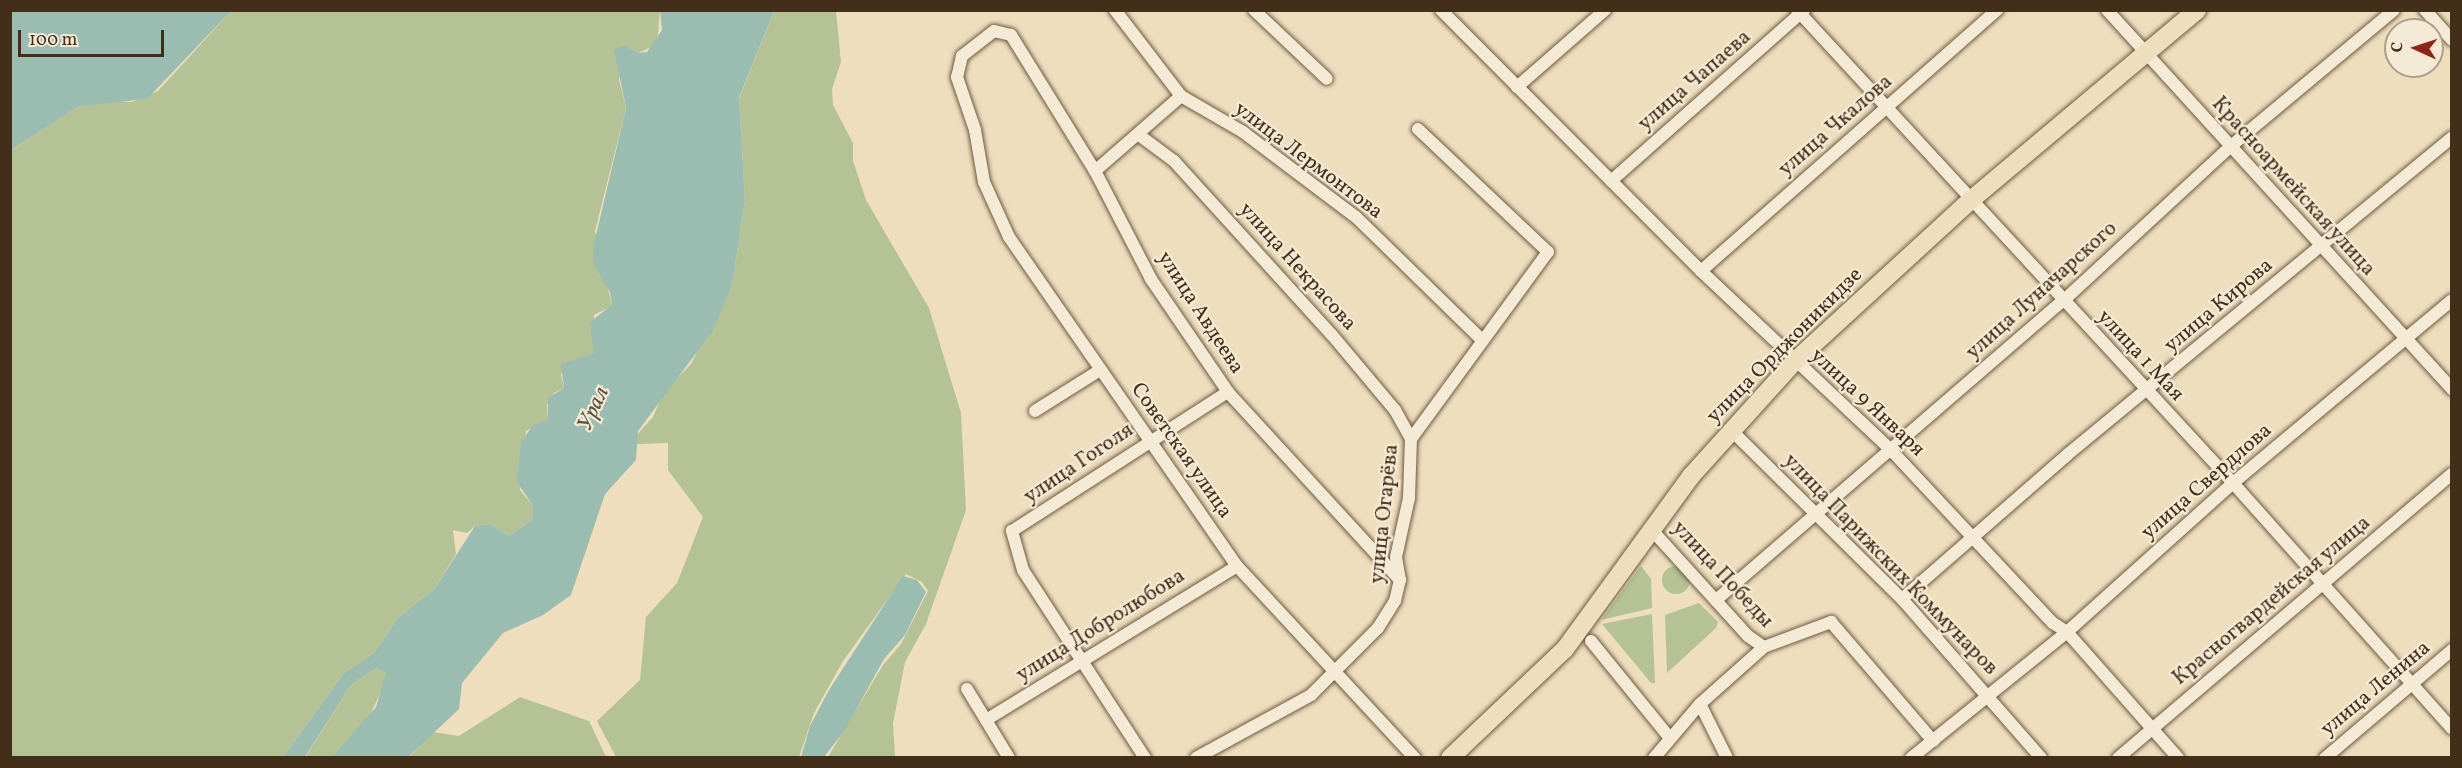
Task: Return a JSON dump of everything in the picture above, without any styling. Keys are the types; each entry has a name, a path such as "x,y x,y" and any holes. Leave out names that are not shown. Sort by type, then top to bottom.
{"main road":[{"name":"улица Орджоникидзе","path":"1450,758 1565,649 1652,529 1731,430 1794,362 1972,199 2197,10"}],"street":[{"name":"улица Лермонтова","path":"1115,10 1181,96 1243,132 1356,217 1483,341"},
{"path":"1254,10 1327,79"},
{"name":"улица 9 Января","path":"1441,10 1794,362 1890,449 2053,623 2067,632 2154,728 2178,758"},
{"path":"1517,87 1605,10"},
{"name":"улица Чкалова","path":"1701,271 1997,10"},
{"name":"Красноармейская улица","path":"2107,10 2404,340 2451,389"},
{"name":"улица Луначарского","path":"1716,600 2063,302 2231,146 2394,10"},
{"path":"2425,10 2451,40"},
{"name":"улица 1 Мая","path":"1800,12 2063,302 2233,483 2322,588 2451,729"},
{"name":"улица Чапаева","path":"1611,181 1800,12"},
{"name":"Советская улица","path":"1011,35 994,31 962,56 957,77 975,130 984,182 1009,237 1237,566 1415,758"},
{"name":"улица Авдеева","path":"1011,35 1095,171 1151,279 1228,392 1400,580"},
{"path":"1095,171 1181,96"},
{"name":"улица Огарёва","path":"1196,758 1311,695 1336,674 1378,628 1395,601 1400,580 1396,557 1409,498 1411,439 1548,252 1418,129"},
{"name":"улица Некрасова","path":"1139,135 1174,161 1332,335 1395,410 1411,439"},
{"name":"улица Кирова","path":"1902,599 2451,137"},
{"name":"улица Свердлова","path":"1911,758 2067,632 2233,483 2451,300"},
{"path":"1035,411 1100,370"},
{"name":"улица Гоголя","path":"1081,662 1023,570 1012,531 1150,440 1228,392"},
{"name":"улица Парижских Коммунаров","path":"1731,430 1902,599 1990,696 2041,758"},
{"name":"Красногвардейская улица","path":"2118,758 2227,662 2322,588 2451,474"},
{"name":"улица Победы","path":"1652,529 1716,600 1764,647"},
{"name":"улица Добролюбова","path":"986,720 1237,566"},
{"path":"1653,758 1700,704 1764,647 1831,622 1933,741"},
{"path":"1591,641 1669,737"},
{"name":"улица Ленина","path":"2325,758 2451,650"},
{"path":"1081,662 1145,758"},
{"path":"967,689 1009,758"},
{"path":"1700,704 1727,758"}],"green space":[{"path":"231,11 660,11 657,44 639,53 625,45 619,80 626,108 595,231 612,306 594,315 594,353 561,374 564,388 554,393 547,405 548,419 526,431 520,490 533,506 533,519 509,536 490,524 475,526 467,533 453,530 456,554 435,588 398,618 374,653 344,673 283,757 11,758 11,150 79,106 100,100 132,102 158,91"},
{"path":"774,11 836,11 841,62 832,89 833,105 853,143 853,161 866,200 929,308 961,413 966,510 926,624 905,662 893,723 895,757 828,757 883,665 901,644 928,591 922,582 906,574 843,661 814,713 799,757 616,757 597,721 640,680 646,617 677,583 703,517 668,470 668,443 637,444 635,437 653,417 663,393 691,364 732,285 745,201 739,99"},
{"path":"1641,566 1651,579 1652,608 1601,620"},
{"path":"1676,566 1686,570 1690,580 1686,590 1676,594 1666,590 1662,580 1666,570"},
{"path":"1699,603 1718,622 1716,628 1667,673 1665,615"},
{"path":"1652,614 1655,683 1651,683 1602,624"},
{"path":"376,668 386,673 385,683 368,719 332,757 305,758 351,685"},
{"path":"520,697 589,721 606,757 408,758 433,732 459,736"}],"water":[{"path":"11,11 231,11 147,99 79,106 11,150"},
{"name":"Урал","path":"660,11 774,11 739,98 745,201 732,285 712,332 638,431 636,460 605,494 571,595 543,615 503,633 462,683 459,709 408,757 332,757 376,707 386,673 376,668 351,685 305,757 283,757 344,673 374,653 398,618 435,588 475,526 490,524 509,536 533,519 533,506 517,482 521,443 532,426 548,419 548,398 564,388 561,364 594,353 590,322 612,305 610,292 594,265 593,248 626,108 614,50 625,45 639,53 647,52 662,30"},
{"path":"903,576 917,580 926,592 905,635 884,659 845,730 824,757 801,757 810,726 829,690"}]}
